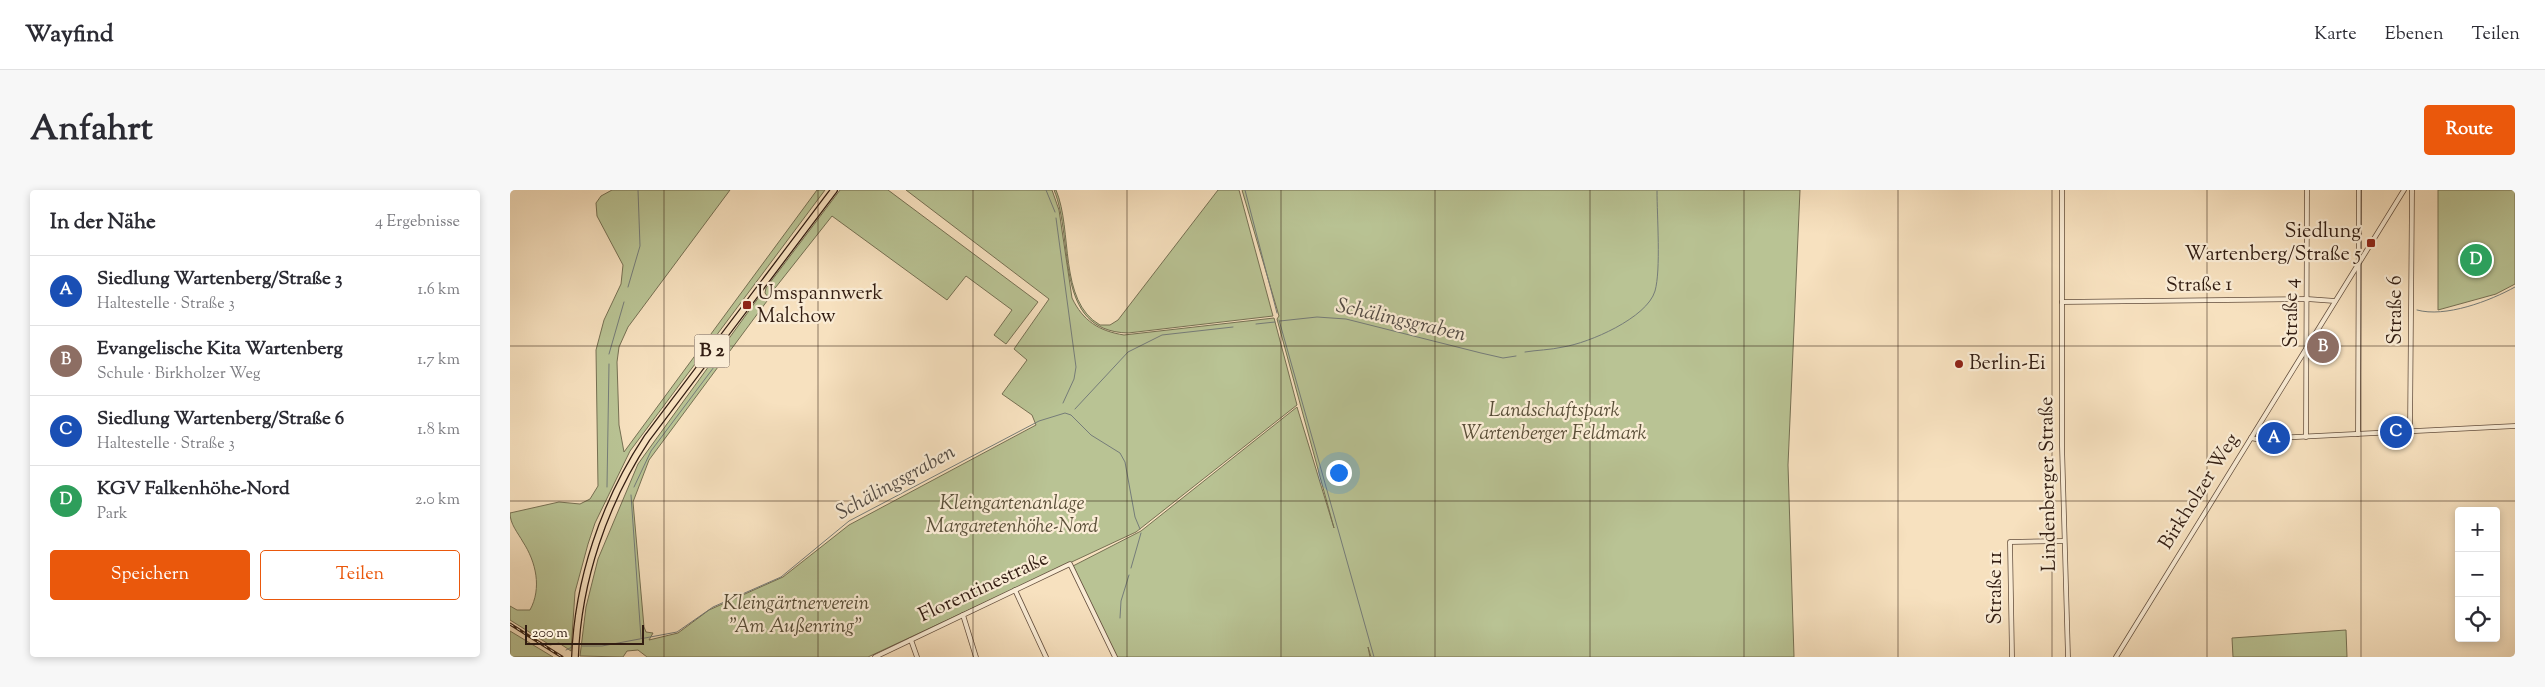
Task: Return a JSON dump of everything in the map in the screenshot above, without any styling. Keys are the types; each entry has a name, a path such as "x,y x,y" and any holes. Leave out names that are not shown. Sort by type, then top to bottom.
{"main road":[{"name":"B 2","path":"575,657 580,604 590,564 607,515 633,461 647,438 834,190"}],"street":[{"name":"Lindenberger Straße","path":"2062,190 2064,541 2068,657"},
{"name":"Straße 4","path":"2306,437 2307,190"},
{"path":"2358,434 2359,190"},
{"name":"Birkholzer Weg","path":"2116,657 2404,190"},
{"name":"Straße 6","path":"2410,431 2412,190"},
{"name":"Straße 1","path":"2062,302 2307,299 2335,301"},
{"path":"2251,438 2515,426"},
{"name":"Straße 11","path":"2012,657 2010,542 2064,541"},
{"name":"Florentinestraße","path":"875,657 1070,564 1115,657"},
{"path":"1015,590 1046,657"},
{"path":"963,615 976,657"},
{"name":"Florentinestraße","path":"911,640 917,657"}],"green space":[{"path":"612,190 730,190 628,327 619,347 617,362 619,425 624,452 817,190 825,190 630,451 595,523 588,544 575,592 571,651 559,643 550,645 510,620 510,606 517,610 530,610 536,593 536,575 528,550 513,525 510,513 559,502 580,504 590,499 598,486 596,350 604,320 621,284 623,265 597,216 596,203 601,196"},
{"path":"840,190 888,190 1038,302 1006,344 994,335 1012,310 966,276 947,300 832,216 768,297 765,293 766,288"},
{"path":"906,190 1052,190 1059,210 1072,298 1087,319 1099,328 1124,335 1274,318 1297,405 1136,532 868,657 647,657 638,650 627,651 623,657 580,656 586,607 598,559 638,464 759,297 767,301 649,460 633,502 644,627 646,632 653,633 649,640 678,633 709,610 783,577 849,525 1036,425 1032,415 1002,394 1027,360 1014,349 1049,299"},
{"path":"1054,190 1056,190 1061,206 1072,282 1078,299 1087,314 1100,325 1110,325 1118,320 1218,190 1239,190 1273,316 1128,333 1104,328 1087,317 1077,300 1070,280 1060,210"},
{"name":"Landschaftspark Wartenberger Feldmark","path":"1242,190 1800,190 1788,465 1794,657 1371,657 1368,647 1370,657 1116,657 1073,566 1141,531 1297,407 1334,528 1277,319 1279,316"},
{"path":"2438,190 2515,190 2515,284 2496,294 2438,310"},
{"path":"2346,630 2347,657 2233,657 2232,638"},
{"path":"510,631 553,657 510,657"}],"waterway":[{"path":"628,287 640,246 638,190"},
{"path":"1046,190 1055,212"},
{"path":"1245,190 1277,313"},
{"name":"Schälingsgraben","path":"1525,352 1574,345 1601,335 1629,320 1650,301 1655,291 1658,270 1657,191"},
{"path":"1056,218 1076,367 1074,379 1063,403"},
{"path":"2417,310 2441,312 2467,307 2493,298 2515,287"},
{"path":"609,354 624,302"},
{"name":"Schälingsgraben","path":"1280,321 1317,317 1346,319 1503,358 1516,356"},
{"path":"1279,320 1374,657"},
{"name":"Schälingsgraben","path":"1256,324 1275,322"},
{"name":"Schälingsgraben","path":"1075,409 1128,352 1162,335 1233,327"},
{"path":"607,487 609,364"},
{"path":"634,487 651,451 714,367"},
{"name":"Schälingsgraben","path":"582,646 602,646 677,632 713,607 781,577 849,521 1039,421 1065,413 1071,415 1091,435 1120,453 1125,462 1135,517 1140,529"},
{"path":"631,495 641,638"},
{"path":"1131,568 1141,533"},
{"path":"1120,618 1121,601 1129,575"},
{"name":"Schälingsgraben","path":"566,650 572,647"}],"railway":[{"path":"510,624 562,657"}],"place":[{"name":"Siedlung Wartenberg/Straße 5","path":"2371,243"},
{"name":"KGV Falkenhöhe-Nord","path":"2476,260"},
{"name":"Umspannwerk Malchow","path":"747,305"},
{"name":"Evangelische Kita Wartenberg","path":"2323,347"},
{"name":"Berlin-Ei","path":"1959,364"},
{"name":"Siedlung Wartenberg/Straße 6","path":"2396,432"},
{"name":"Siedlung Wartenberg/Straße 3","path":"2274,438"}],"park label":[{"name":"Kleingartenanlage Margaretenhöhe-Nord","path":"1012,516"},
{"name":"Kleingärtnerverein \"Am Außenring\"","path":"796,616"}]}
